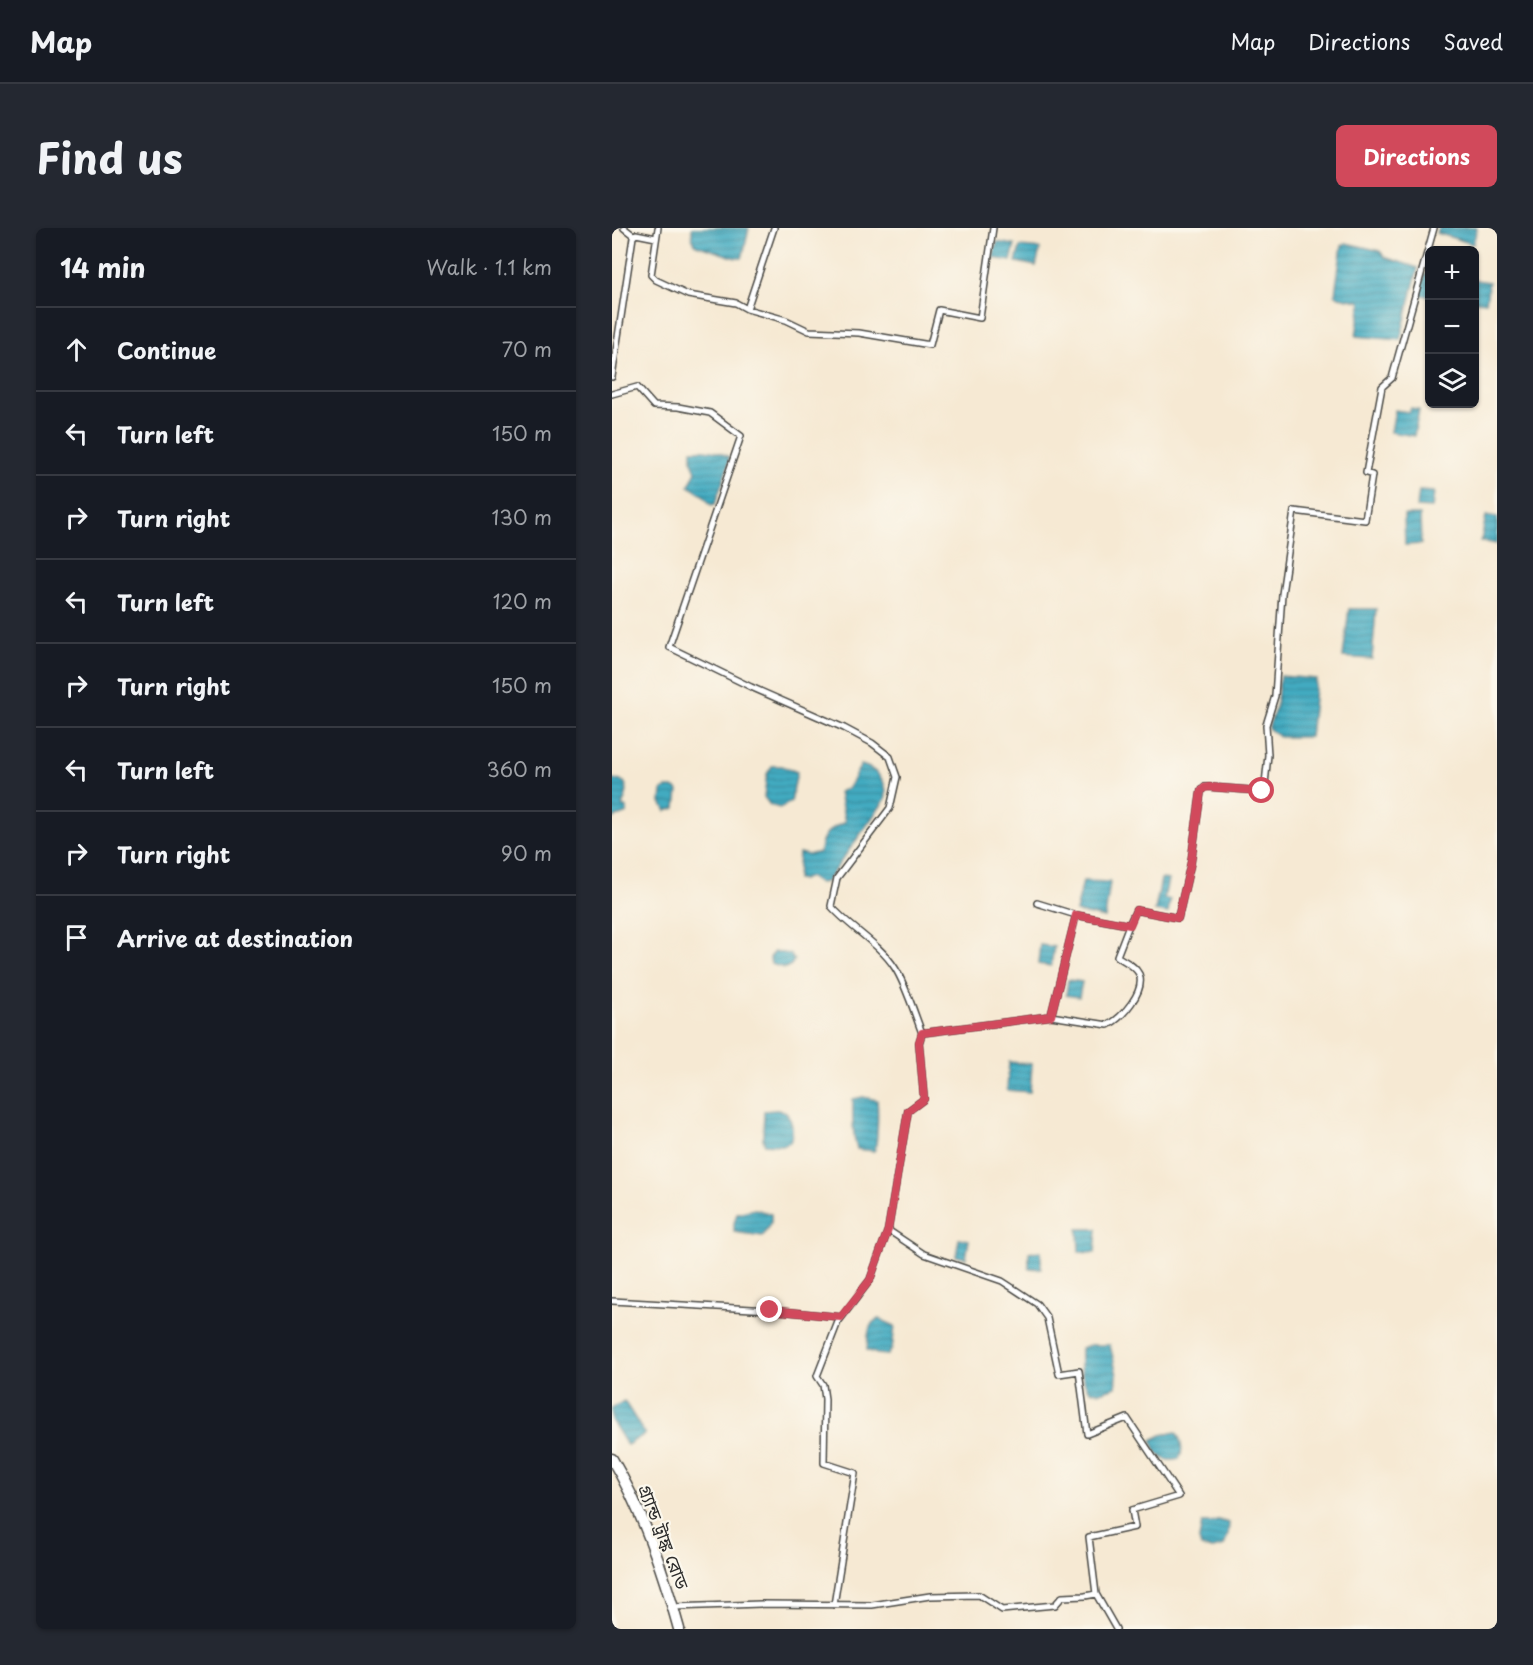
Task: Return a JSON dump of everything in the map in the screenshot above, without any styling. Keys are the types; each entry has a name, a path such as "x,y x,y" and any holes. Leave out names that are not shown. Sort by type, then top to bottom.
{"highway":[{"name":"গ্র্যান্ড ট্রাঙ্ক রোড","path":"612,1459 634,1501 653,1548 679,1629"}],"street":[{"path":"624,228 633,235 656,238"},
{"path":"658,228 651,275 656,280 688,295 734,302 747,309 809,330 859,333 930,345 939,310 980,318 993,228"},
{"path":"747,309 774,228"},
{"path":"922,1033 1051,1016 1108,1024 1114,1022 1131,1005 1140,981 1138,973 1130,963 1116,956 1136,910 1178,918 1191,862 1201,791 1209,787 1257,792 1265,788 1268,755 1266,725 1275,696 1282,594 1294,511 1365,520 1372,475 1366,473 1382,387 1392,378 1434,228"},
{"path":"612,377 633,235"},
{"path":"612,394 637,387 654,406 678,406 710,413 741,436 669,647 872,743 890,758 897,777 890,808 837,878 831,906 842,918 869,939 896,968 922,1033 919,1042 924,1099 908,1111 888,1230 870,1280 838,1322 817,1376 823,1385 825,1399 824,1463 855,1473 834,1605"},
{"path":"1037,903 1076,915 1130,925"},
{"path":"1051,1016 1076,915"},
{"path":"888,1230 924,1254 1002,1281 1037,1304 1047,1318 1059,1374 1079,1371 1087,1434 1127,1418 1179,1496 1132,1510 1135,1527 1089,1537 1096,1594 1116,1629"},
{"path":"612,1301 770,1310 841,1317"},
{"path":"672,1607 761,1604 872,1605 930,1596 979,1595 1002,1610 1055,1605 1062,1597 1096,1594"}],"water":[{"path":"692,228 749,228 742,258 696,245 692,238"},
{"path":"1439,228 1477,228 1473,244 1437,233"},
{"path":"997,242 1015,245 1011,261 993,258"},
{"path":"1346,243 1380,251 1384,257 1418,268 1400,340 1356,336 1361,303 1335,294 1342,246"},
{"path":"1020,247 1040,249 1036,266 1016,262"},
{"path":"1425,274 1425,296 1419,295"},
{"path":"1479,281 1489,282 1486,302 1479,301"},
{"path":"1411,408 1419,410 1414,436 1391,432 1395,410 1409,412"},
{"path":"692,450 711,451 729,457 715,504 711,505 704,496 689,486 696,471 692,462"},
{"path":"1419,491 1434,492 1432,508 1417,507"},
{"path":"1404,515 1420,515 1421,544 1405,545"},
{"path":"1486,516 1497,517 1497,544 1481,541"},
{"path":"1349,609 1376,609 1372,659 1343,657"},
{"path":"1280,676 1316,679 1310,737 1280,737 1268,728 1276,707"},
{"path":"861,765 872,770 881,778 885,788 885,800 826,882 818,883 809,877 802,880 797,879 799,853 808,855 820,852 824,836 845,822 839,792 848,788"},
{"path":"772,766 782,766 797,772 791,802 780,808 770,805 764,797 767,774"},
{"path":"612,779 624,782 626,785 622,806 627,808 627,813 612,819"},
{"path":"675,788 678,791 676,808 666,811 661,802 662,790"},
{"path":"1161,879 1168,880 1164,898 1170,900 1168,913 1155,911"},
{"path":"1083,881 1110,882 1105,918 1076,912"},
{"path":"1040,945 1054,947 1051,966 1038,964"},
{"path":"774,952 790,954 794,960 785,968 771,964 770,958"},
{"path":"1068,980 1082,982 1079,997 1066,995"},
{"path":"1009,1062 1032,1064 1030,1092 1007,1090"},
{"path":"863,1097 877,1100 878,1119 874,1151 857,1149 855,1143 853,1099"},
{"path":"764,1111 786,1112 790,1119 792,1130 790,1142 782,1145 765,1144 763,1139"},
{"path":"755,1209 771,1214 771,1222 763,1236 734,1232 737,1213"},
{"path":"1078,1229 1097,1229 1095,1253 1079,1252"},
{"path":"959,1239 969,1240 966,1258 956,1256"},
{"path":"1041,1251 1041,1269 1029,1268 1029,1252"},
{"path":"879,1319 895,1326 892,1349 888,1355 867,1350 870,1327"},
{"path":"1090,1345 1110,1345 1117,1375 1116,1387 1100,1392 1091,1391 1087,1387 1081,1371 1081,1348"},
{"path":"624,1401 645,1434 627,1445 612,1421 612,1408"},
{"path":"1176,1432 1181,1446 1181,1456 1179,1459 1168,1460 1158,1453 1152,1440 1161,1435"},
{"path":"1219,1520 1229,1523 1224,1546 1213,1549 1201,1547 1199,1540 1202,1523"}],"route":[{"path":"770,1310 841,1317 870,1280 888,1230 908,1111 924,1099 919,1042 922,1033 1051,1016 1076,915 1130,925 1136,910 1178,918 1191,862 1201,791 1209,787 1262,791"}]}
